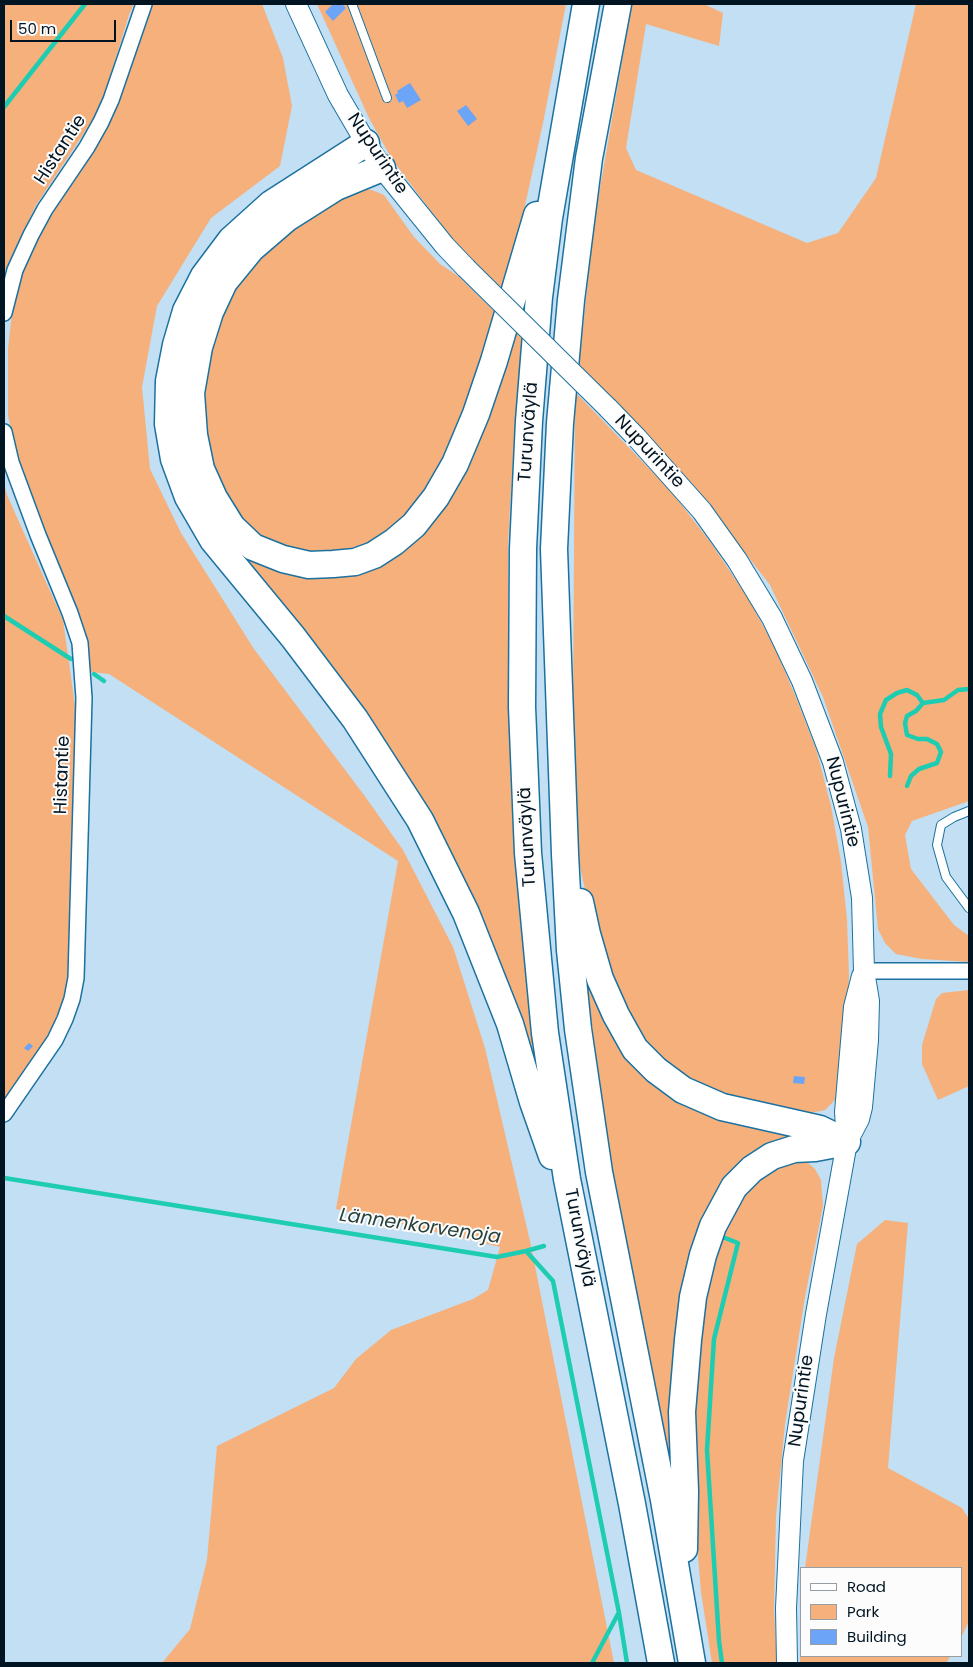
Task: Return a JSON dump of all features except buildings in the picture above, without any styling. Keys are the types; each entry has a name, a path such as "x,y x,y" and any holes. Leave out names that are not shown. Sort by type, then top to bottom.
{"highway":[{"name":"Turunväylä","path":"586,4 548,218 529,421 523,549 522,707 528,853 545,1033 573,1213 632,1504 661,1663"},
{"name":"Turunväylä","path":"618,4 589,158 571,300 560,423 554,549 565,854 570,950 578,1029 599,1172 684,1608 692,1663"},
{"path":"382,168 336,187 287,218 251,249 224,282 210,312 199,347 191,393 194,435 201,469 214,498 232,527 253,547 283,559 309,565 355,562 374,555 394,542 414,525 436,497 455,464 476,414 561,141"},
{"path":"366,143 271,204 231,240 204,276 186,311 176,345 169,382 168,424 174,458 188,497 213,540 293,637 355,719 420,820 466,913 510,1024 533,1102 573,1213"},
{"path":"565,854 577,885 587,934 600,979 616,1015 635,1048 656,1070 683,1090 722,1107 820,1129 847,1142"},
{"path":"684,1608 685,1491 682,1412 693,1297 703,1255 713,1226 734,1187 752,1168 772,1156 794,1149 823,1147 847,1142"}],"main road":[{"name":"Nupurintie","path":"296,4 338,95 382,168 466,268 637,438 702,511 737,560 772,618 802,681 833,762 851,829 862,898 864,970 869,1001 862,1107 859,1119 847,1142 816,1314 793,1461 786,1608 787,1663"}],"street":[{"name":"Histantie","path":"4,313 15,270 31,235 45,209 87,147 112,100 144,4"},
{"name":"Histantie","path":"4,432 11,462 80,643 84,698 76,978 72,999 65,1020 55,1040 4,1114"},
{"path":"864,970 969,971"}],"lane":[{"path":"352,4 387,98"},
{"path":"969,811 941,825 937,845 946,877 969,908"}],"green space":[{"path":"4,4 134,4 100,109 36,205 4,273"},
{"path":"153,4 262,4 283,58 292,106 280,166 211,218 157,306 142,387 150,469 181,533 254,649 403,850 453,947 485,1048 530,1241 614,1663 162,1663 190,1629 207,1560 217,1446 334,1388 356,1359 391,1330 473,1299 488,1290 500,1247 336,1209 398,861 109,674 91,672 85,638 22,471 8,416 8,349 13,304 23,269 49,218 113,117"},
{"path":"317,4 566,4 543,123 506,293 452,239 393,161 369,118"},
{"path":"632,4 704,4 723,13 719,46 646,24 626,148 636,170 807,243 838,233 876,178 916,4 969,4 969,801 912,821 905,835 911,869 954,925 969,936 969,962 922,959 896,954 885,943 878,929 868,827 823,697 770,585 694,487 579,366 594,223"},
{"path":"351,161 356,163 354,170 290,208 261,232 237,256 220,279 203,311 191,346 186,377 184,414 191,456 199,484 213,514 233,539 254,555 282,567 316,573 340,572 359,568 376,561 398,547 420,527 450,486 485,407 526,280 528,281 515,422 508,542 508,652 511,791 519,912 539,1090 537,1090 492,958 437,841 415,800 361,716 226,548 207,519 190,484 183,458 176,419 177,371 184,335 202,290 212,274 236,245 259,223 288,201"},
{"path":"358,188 372,190 384,195 414,237 440,264 458,276 500,317 439,481 379,545 335,559 256,540 211,480 197,398 219,307 270,242"},
{"path":"575,392 670,490 711,543 748,598 775,648 817,752 831,806 841,862 847,919 849,977 842,1084 836,1099 825,1110 806,1114 706,1095 641,1042 596,941 578,857 573,711"},
{"path":"4,483 7,495 63,620 77,720 68,987 49,1037 4,1104"},
{"path":"585,974 637,1064 802,1130 722,1193 673,1485 610,1158"},
{"path":"969,990 969,1086 938,1100 922,1064 922,1045 936,999 942,993"},
{"path":"806,1161 815,1169 821,1180 823,1206 805,1297 785,1424 776,1516 774,1609 777,1663 712,1663 701,1592 692,1484 694,1355 715,1241 744,1188 782,1162"},
{"path":"885,1220 908,1223 888,1468 962,1508 969,1519 969,1621 963,1634 963,1567 805,1567 834,1358 857,1244"},
{"path":"800,1657 950,1657 946,1663 800,1663"}],"waterway":[{"path":"4,107 85,4"},
{"path":"4,616 71,659"},
{"path":"94,674 104,681"},
{"path":"890,776 891,754 881,727 880,714 886,700 897,693 907,690 917,695 923,703 944,700 958,690 969,689"},
{"path":"907,786 911,776 919,769 937,763 941,752 937,744 927,739 918,739 907,735 905,723 907,716 916,711 923,703"},
{"name":"Lännenkorvenoja","path":"4,1178 497,1257 526,1251 553,1281 619,1613 627,1663"},
{"path":"720,1236 738,1243 714,1339 707,1450 722,1663"},
{"path":"526,1251 544,1246"},
{"path":"592,1663 618,1614"}]}
